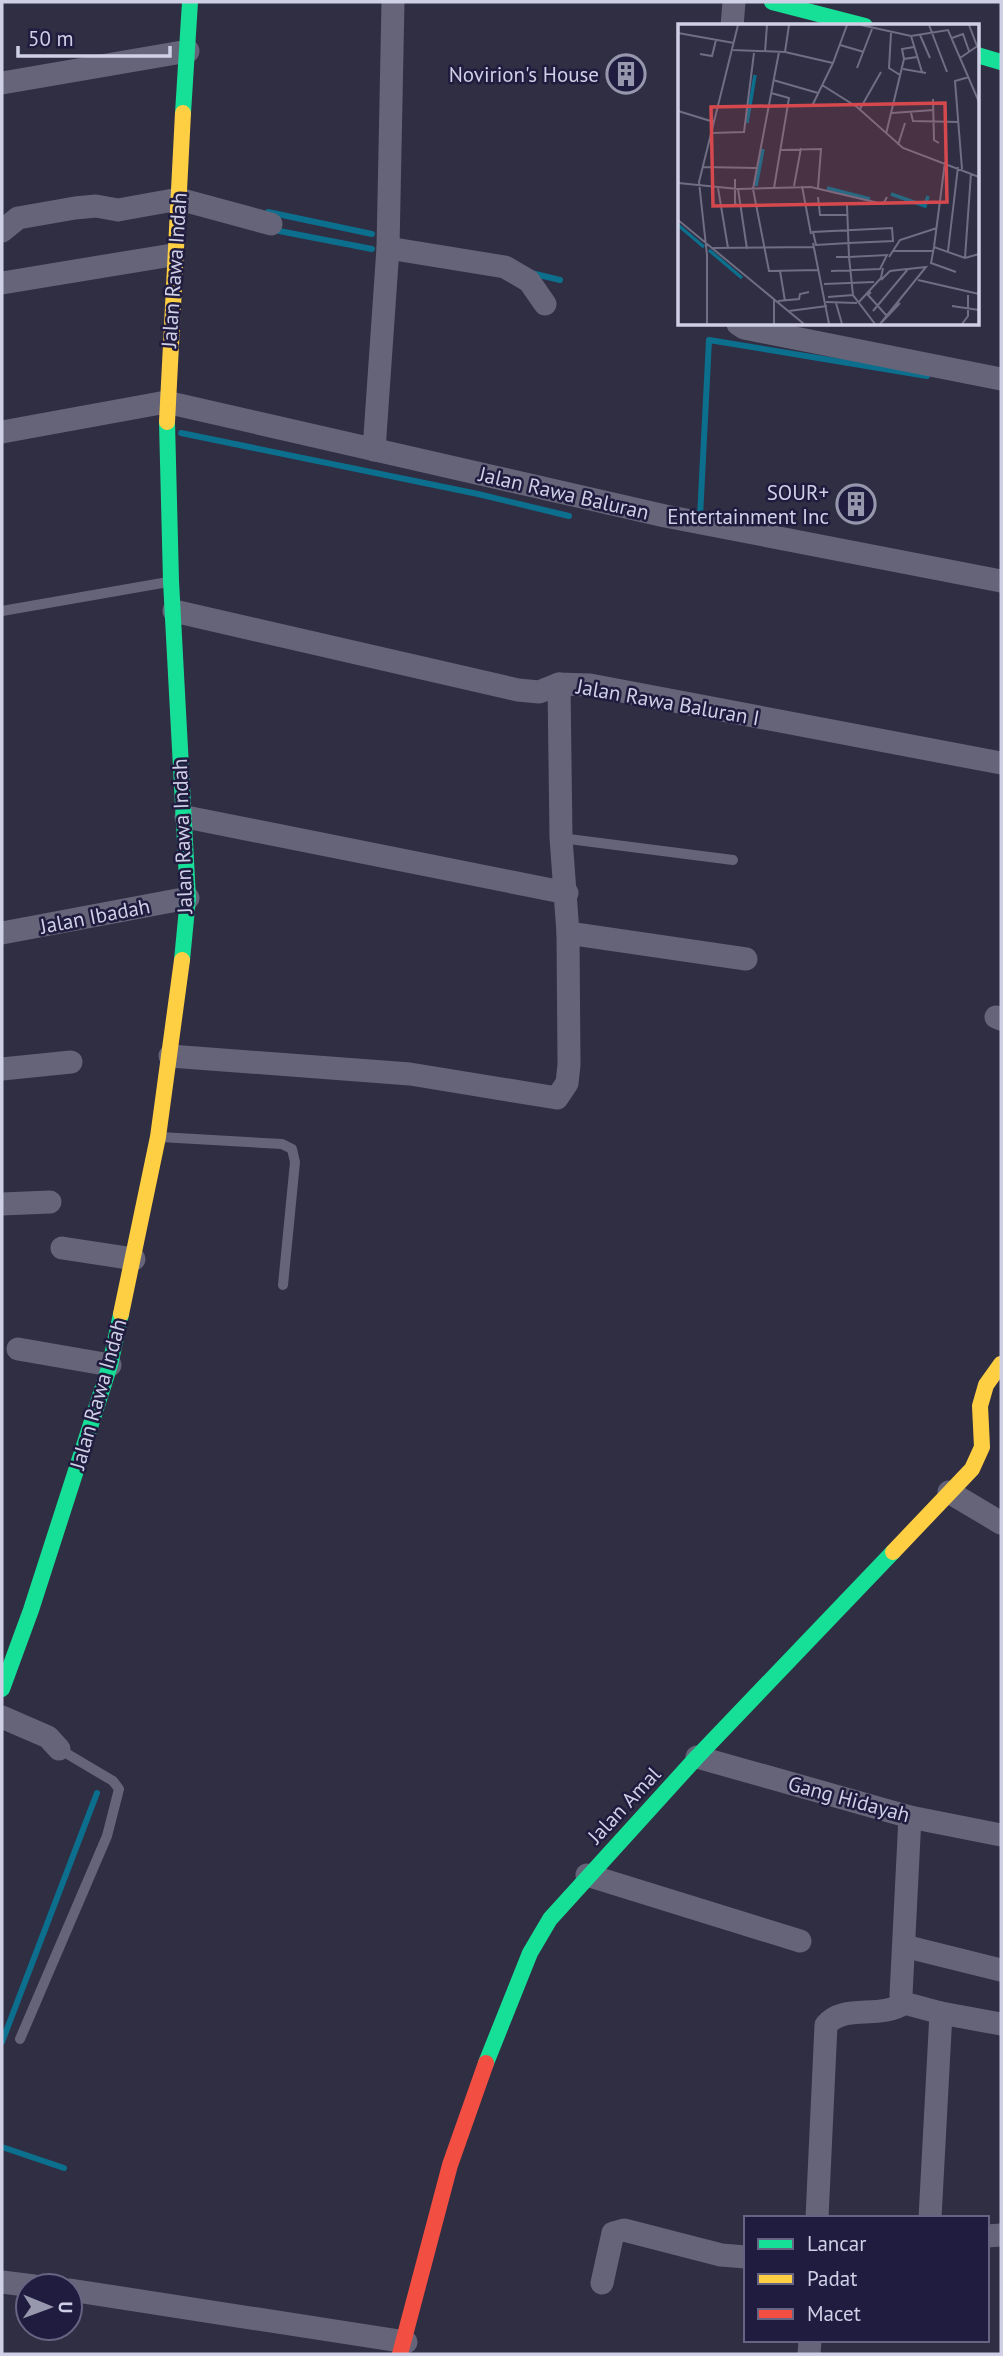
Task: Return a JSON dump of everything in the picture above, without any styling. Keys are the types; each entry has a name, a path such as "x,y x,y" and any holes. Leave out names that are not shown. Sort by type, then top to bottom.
{"street":[{"name":"Jalan Rawa Indah","path":"2,1689 31,1610 110,1366 158,1137 188,898 186,817 179,752 171,581 166,402 172,255 190,2"},
{"path":"374,450 388,248 393,2"},
{"path":"732,24 734,2"},
{"path":"772,2 822,8 854,17"},
{"path":"2,83 188,51"},
{"path":"978,55 1001,62"},
{"path":"2,231 18,218 96,206 118,210 178,199 271,224"},
{"path":"388,248 505,267 529,281 545,304"},
{"path":"2,283 172,255"},
{"path":"741,326 1001,379"},
{"path":"2,432 166,402"},
{"name":"Jalan Rawa Baluran","path":"166,402 665,516 1001,581"},
{"name":"Jalan Rawa Baluran I","path":"174,611 518,690 539,692 559,684 590,685 1001,763"},
{"path":"170,1056 410,1074 557,1098 567,1083 569,1065 567,893 561,838 559,684"},
{"path":"186,817 567,893"},
{"name":"Jalan Ibadah","path":"2,933 188,898"},
{"path":"568,933 746,958"},
{"path":"2,1069 71,1062"},
{"path":"2,1204 50,1202"},
{"path":"62,1248 134,1259"},
{"path":"18,1349 110,1366"},
{"name":"Jalan Amal","path":"403,2348 450,2165 492,2046 530,1953 550,1919 587,1875 697,1757 972,1469 982,1447 980,1406 986,1385 1001,1364"},
{"path":"949,1492 1001,1523"},
{"path":"2,1717 48,1737 60,1749"},
{"name":"Gang Hidayah","path":"697,1757 911,1817 1001,1835"},
{"path":"904,2003 901,1995 911,1817"},
{"path":"587,1875 800,1941"},
{"path":"904,1946 1001,1970"},
{"path":"904,2003 940,2013 1001,2024"},
{"path":"817,2216 826,2025 839,2014 894,2010 904,2003"},
{"path":"930,2216 940,2013"},
{"path":"602,2283 613,2233 624,2230 721,2255 744,2257"},
{"path":"84,2292 403,2348"}],"lane":[{"path":"2,611 171,581"},
{"path":"561,838 733,860"},
{"path":"158,1137 282,1144 292,1149 295,1162 283,1284"},
{"path":"20,2039 107,1836 119,1789 113,1781 60,1749"}],"waterway":[{"path":"268,212 372,234"},
{"path":"274,230 372,249"},
{"path":"531,273 560,280"},
{"path":"700,517 709,340 927,376"},
{"path":"181,433 478,494 569,516"},
{"path":"2,2042 97,1793"},
{"path":"2,2147 64,2168"}],"traffic: fast":[{"path":"183,113 190,2"},
{"path":"772,2 857,24"},
{"path":"978,55 1001,62"},
{"path":"167,422 171,581 188,898 182,960"},
{"path":"2,1689 31,1610 110,1365 121,1314"},
{"path":"486,2063 530,1953 550,1919 697,1757 893,1552"}],"traffic: slow":[{"path":"167,422 183,113"},
{"path":"121,1314 158,1137 182,960"},
{"path":"893,1552 972,1469 982,1447 980,1406 986,1385 1001,1364"}],"traffic: jam":[{"path":"400,2354 450,2165 486,2063"}],"place":[{"name":"Novirion's House","path":"626,74"},
{"name":"SOUR+ Entertainment Inc","path":"856,504"}]}
